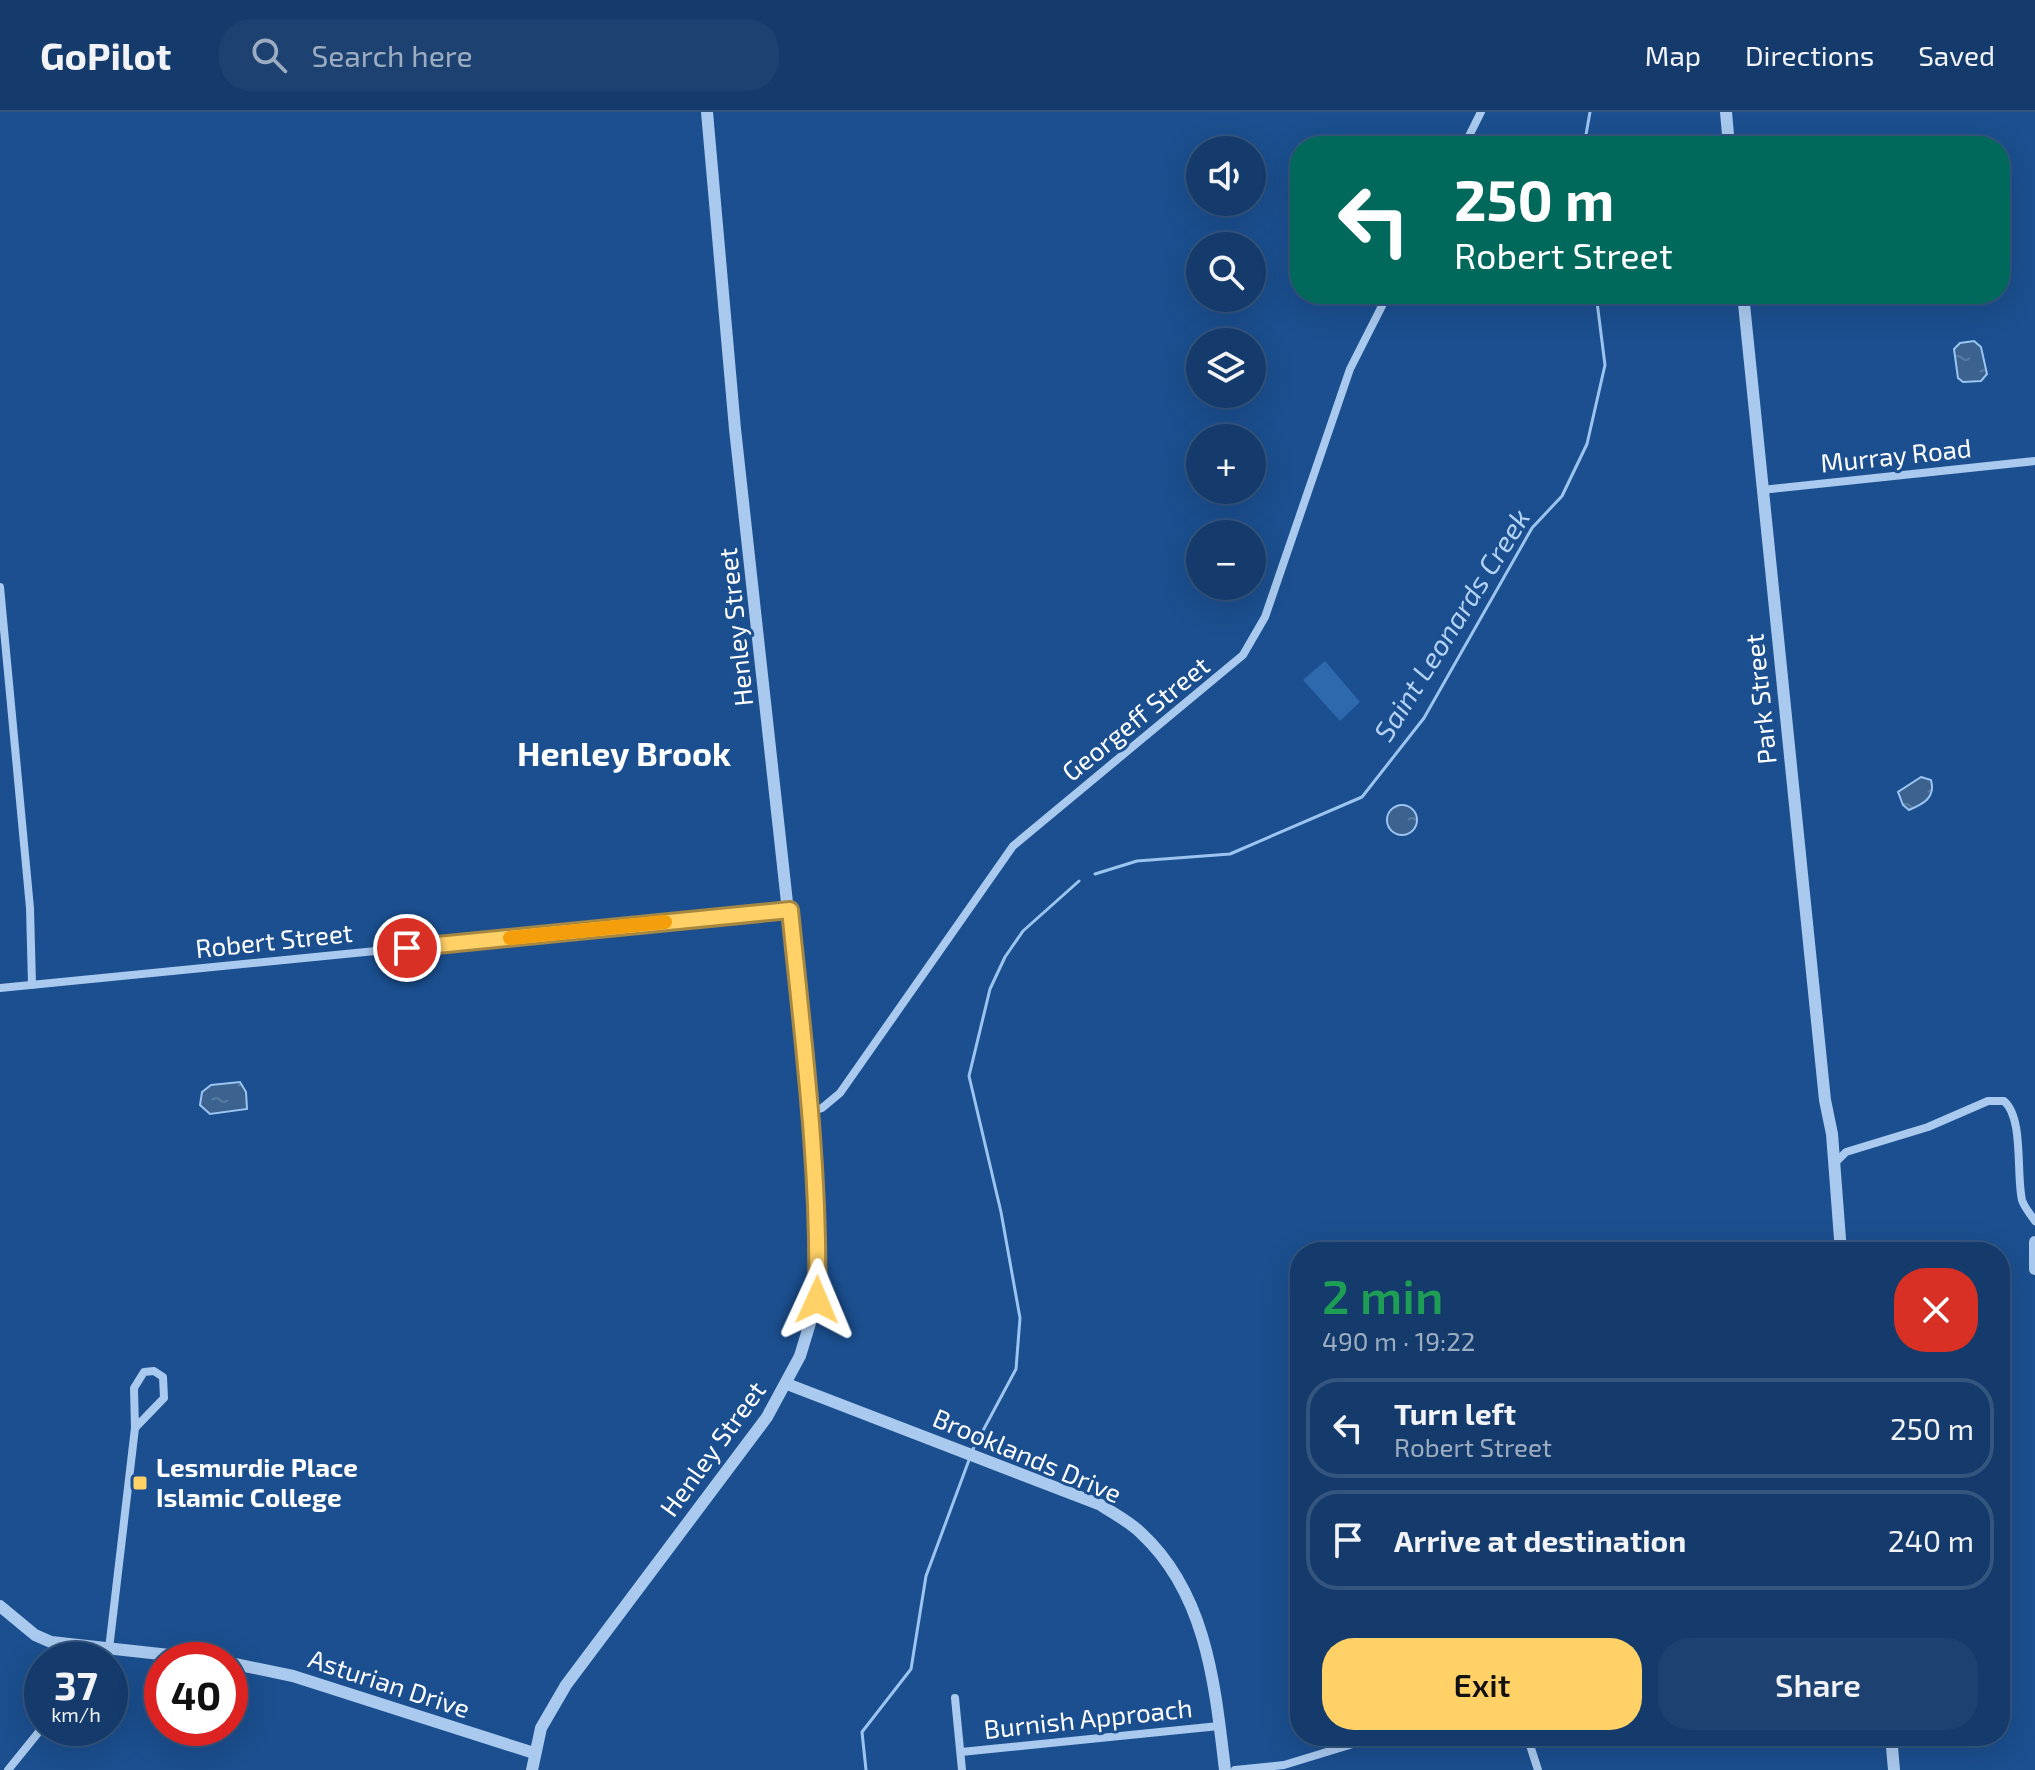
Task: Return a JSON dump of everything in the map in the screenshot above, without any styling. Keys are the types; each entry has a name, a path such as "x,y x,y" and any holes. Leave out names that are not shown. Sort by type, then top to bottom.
{"street":[{"name":"Henley Street","path":"532,1770 541,1728 566,1685 767,1417 800,1356 817,1300 818,1248 810,1112 737,444 707,112"},
{"path":"1469,136 1481,112"},
{"path":"1726,112 1728,136"},
{"name":"Georgeff Street","path":"810,1112 840,1093 1013,846 1243,655 1265,617 1350,369 1383,304"},
{"name":"Park Street","path":"1744,304 1825,1100 1835,1164 1836,1205"},
{"name":"Murray Road","path":"1762,490 2035,461"},
{"path":"0,587 30,908 32,985"},
{"name":"Robert Street","path":"0,988 790,910"},
{"name":"Park Street","path":"1825,1100 1827,1156 1840,1242"},
{"path":"1835,1164 1846,1152 1928,1127 1988,1101 2004,1101 2011,1110 2022,1201 2035,1221"},
{"path":"2035,1242 2035,1269"},
{"path":"110,1642 135,1428 134,1388 144,1372 154,1371 163,1377 164,1398 135,1428"},
{"name":"Brooklands Drive","path":"787,1384 1101,1505 1140,1532 1166,1561 1188,1598 1211,1663 1225,1770"},
{"path":"0,1606 35,1635 51,1642"},
{"name":"Asturian Drive","path":"248,1667 293,1676 534,1753"},
{"path":"955,1698 962,1770"},
{"name":"Burnish Approach","path":"961,1752 1219,1726"},
{"path":"8,1770 27,1746"},
{"path":"1235,1770 1284,1765 1333,1746"},
{"path":"1530,1746 1538,1770"},
{"path":"1892,1746 1894,1770"}],"shaded area":[{"path":"1325,661 1360,702 1340,721 1303,680"}],"water":[{"path":"1974,341 1981,347 1987,374 1981,381 1963,382 1958,378 1954,349 1960,343"},
{"path":"1921,777 1931,780 1932,791 1923,803 1909,810 1903,805 1898,792"},
{"path":"1402,805 1413,809 1417,820 1413,831 1402,835 1391,831 1387,820 1391,809"},
{"path":"240,1082 246,1092 247,1109 210,1114 200,1105 202,1092 211,1085"}],"waterway":[{"name":"Saint Leonards Creek","path":"1586,136 1590,112"},
{"name":"Saint Leonards Creek","path":"1095,874 1137,861 1230,854 1362,797 1424,718 1532,528 1562,496 1587,444 1605,365 1597,304"},
{"name":"Saint Leonards Creek","path":"971,1453 1016,1369 1020,1318 1001,1212 969,1076 990,989 1005,957 1023,931 1079,881"},
{"name":"Saint Leonards Creek","path":"866,1770 862,1732 911,1669 926,1576 969,1460"}],"slow traffic":[{"path":"510,938 665,922"}],"place":[{"name":"Lesmurdie Place Islamic College","path":"140,1483"}],"district":[{"name":"Henley Brook","path":"624,754"}],"route":[{"path":"407,948 790,910 810,1112 818,1248 817,1300"}]}
